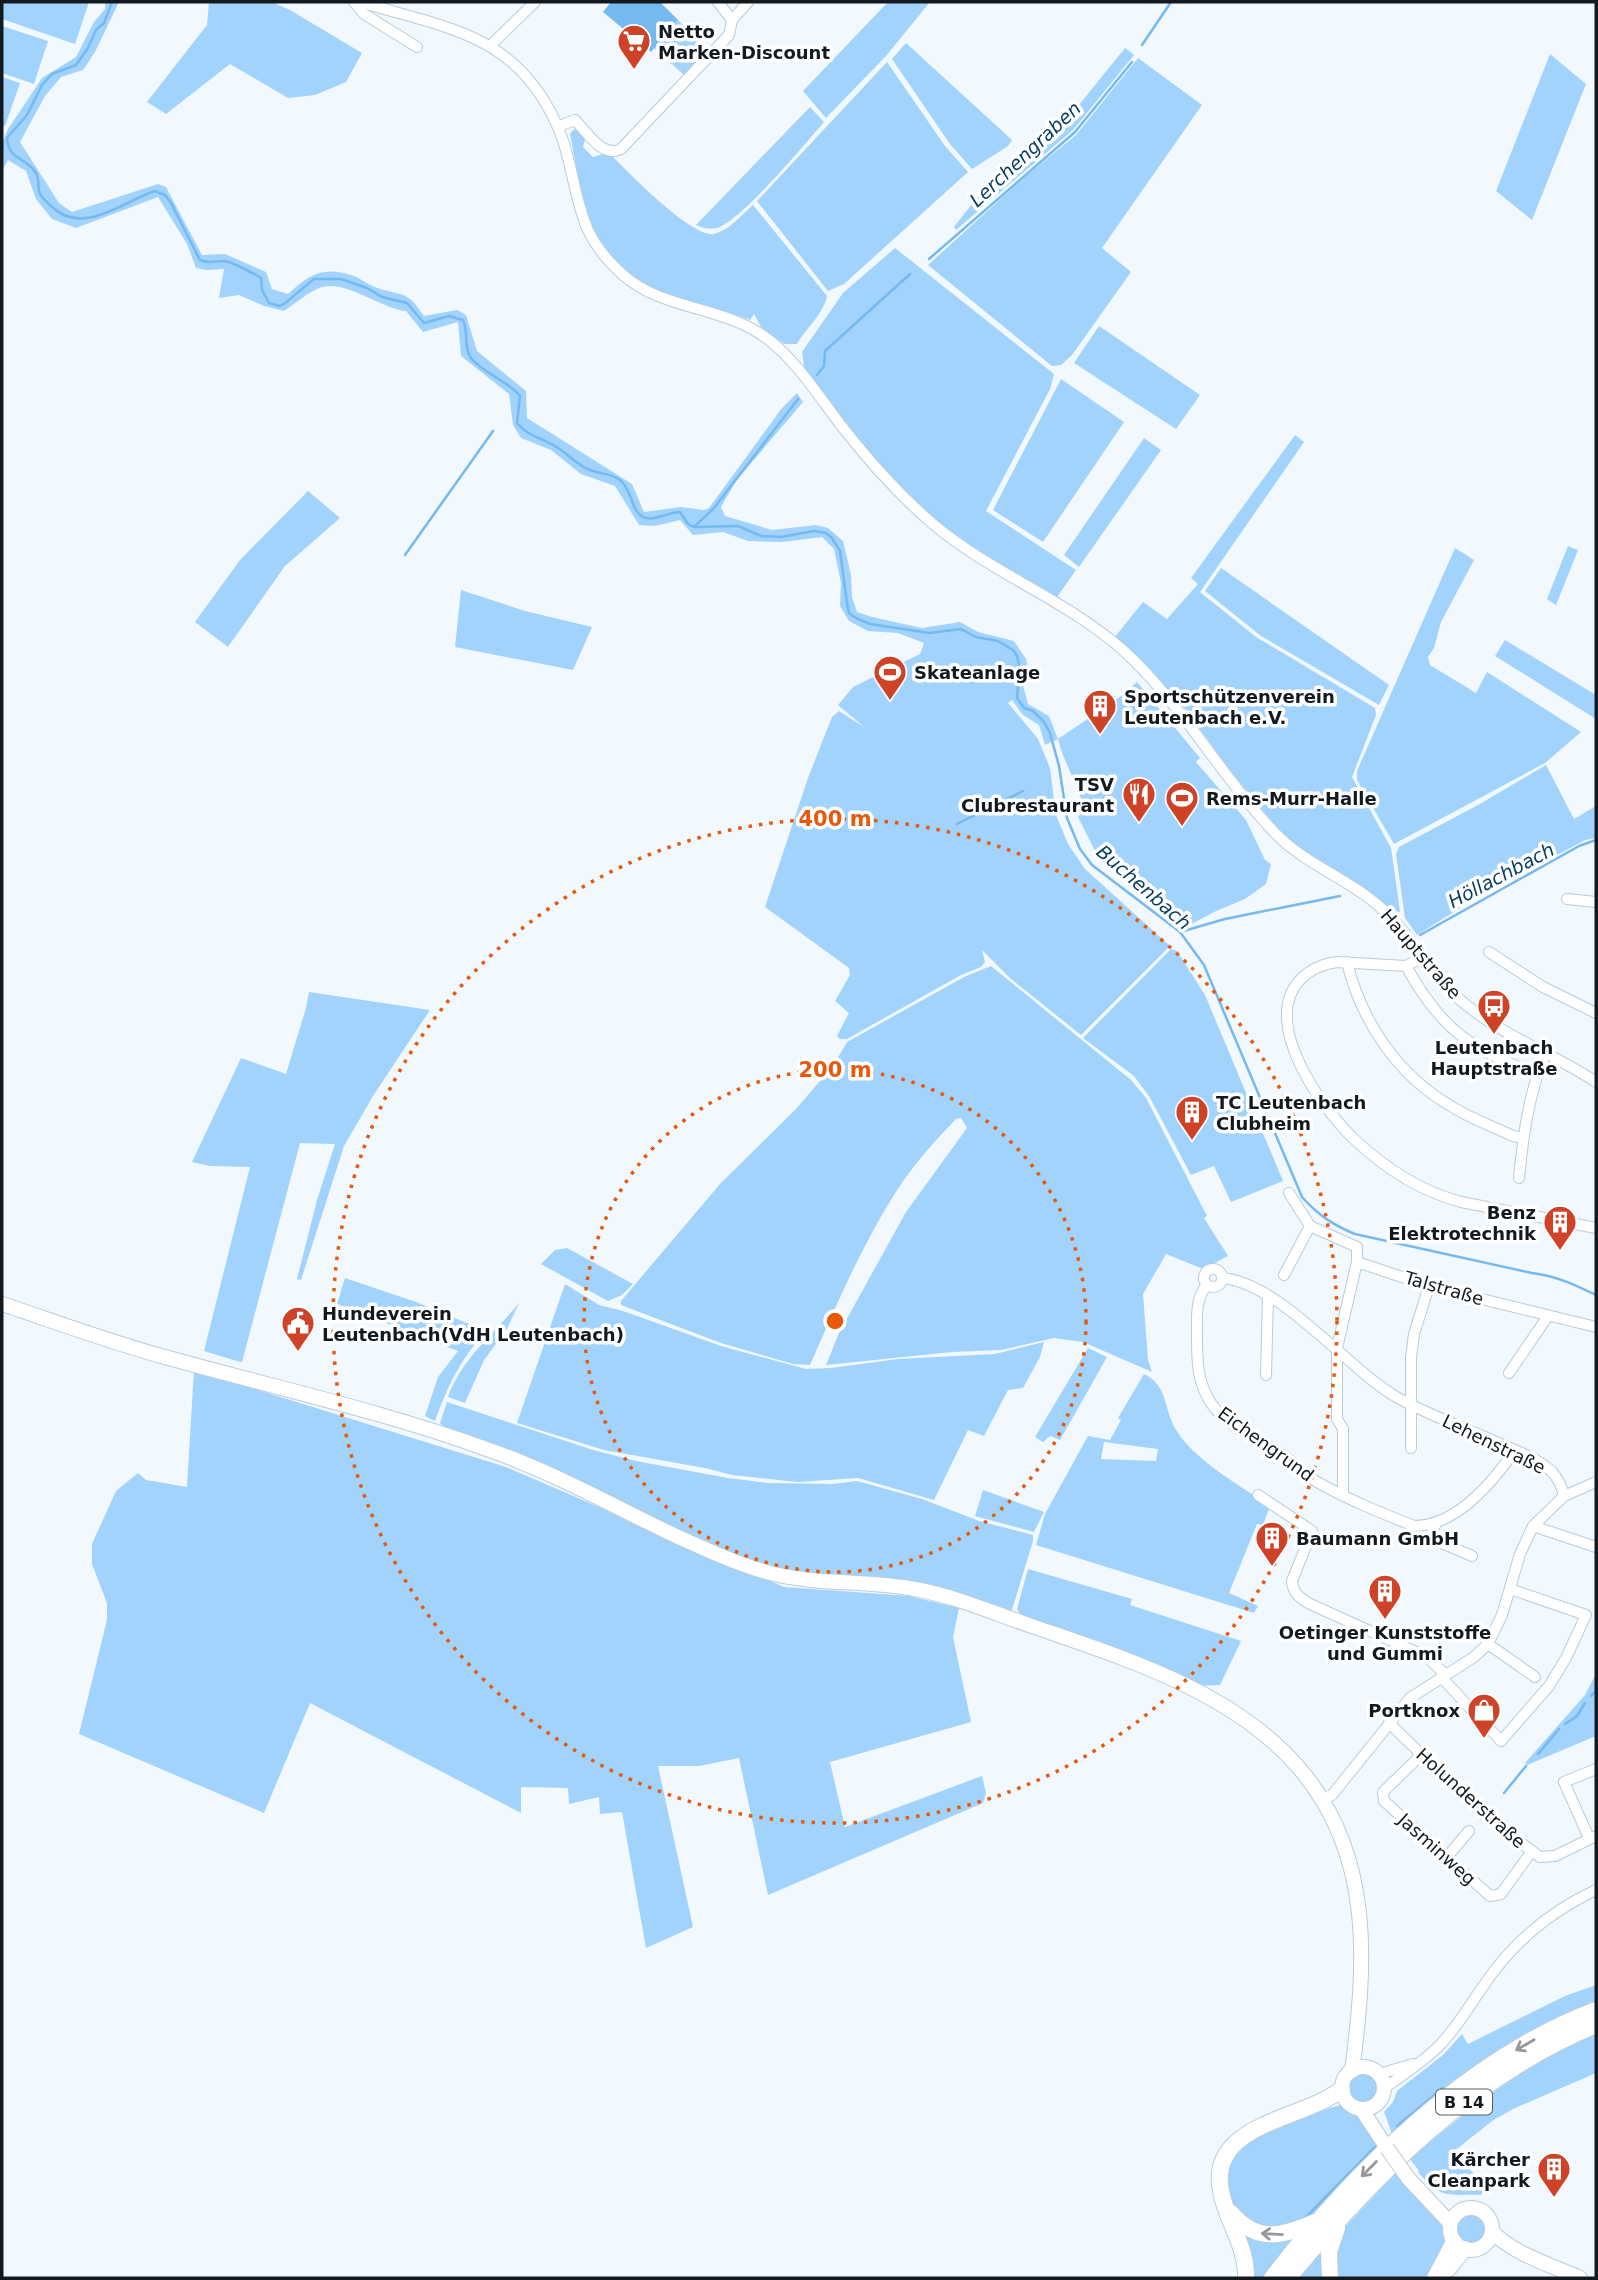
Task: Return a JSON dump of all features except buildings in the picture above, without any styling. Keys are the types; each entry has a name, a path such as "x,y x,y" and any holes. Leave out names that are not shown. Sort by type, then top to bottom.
{"highway":[{"name":"B 14","path":"1272,2278 1320,2220 1391,2147 1462,2087 1518,2049 1596,2010"},
{"name":"B 14","path":"1288,2278 1339,2219 1406,2150 1475,2094 1554,2044 1596,2025"},
{"path":"1246,2278 1245,2258 1223,2202 1219,2182 1223,2161 1231,2147 1248,2132 1344,2095"},
{"path":"1228,2210 1247,2228 1269,2235 1290,2233 1320,2220"},
{"path":"1330,2278 1329,2252 1339,2219"},
{"path":"1437,2278 1459,2246"}],"main road":[{"path":"2,1304 160,1356 435,1430 507,1456 716,1555 770,1573 818,1581 908,1588 938,1594 1112,1654 1149,1669 1231,1712 1289,1758 1322,1799 1345,1843 1355,1877 1360,1910 1358,2069"},
{"path":"1358,2069 1379,2074 1384,2088 1383,2096 1369,2108 1352,2106 1344,2095 1345,2077 1358,2069"},
{"path":"1369,2108 1387,2148 1413,2183 1454,2217"},
{"path":"1489,2238 1490,2219 1481,2210 1469,2208 1454,2217 1449,2231 1459,2246 1478,2249 1489,2238 1497,2237 1527,2255 1580,2278"}],"street":[{"path":"354,2 363,14 417,47"},
{"name":"Hauptstraße","path":"360,2 449,29 490,46 510,62 543,98 559,126 582,220 607,259 622,274 645,292 727,317 770,341 791,362 869,461 916,509 960,544 1105,636 1149,676 1279,838 1375,902 1400,928 1443,984 1468,1006 1494,1025 1596,1082"},
{"path":"490,46 535,2"},
{"path":"718,2 732,20"},
{"path":"559,126 575,120 606,152 614,153 621,149 729,35 732,20 748,2"},
{"path":"1567,899 1596,902"},
{"path":"1489,952 1543,987 1596,1013"},
{"path":"1423,957 1406,966 1347,962 1325,964 1303,977 1293,988 1286,1007 1287,1023 1298,1058 1312,1086 1331,1115 1354,1140 1412,1184 1441,1197 1596,1228"},
{"path":"1347,962 1361,1005 1386,1048 1400,1065 1450,1106 1513,1136 1523,1138"},
{"path":"1406,966 1418,989 1452,1030 1468,1042 1537,1074"},
{"path":"1519,1178 1523,1138 1537,1074 1545,1054"},
{"path":"1289,1193 1310,1226 1357,1247 1357,1262 1337,1348 1337,1419 1343,1435 1343,1496"},
{"path":"1284,1275 1310,1226"},
{"name":"Talstraße","path":"1357,1262 1429,1286 1596,1327"},
{"name":"Lehenstraße","path":"1207,1285 1203,1276 1209,1269 1218,1270 1222,1279 1249,1285 1268,1296 1337,1348 1389,1393 1544,1465 1561,1485 1564,1496"},
{"name":"Eichengrund","path":"1207,1285 1201,1291 1198,1307 1197,1350 1200,1380 1208,1399 1219,1413 1242,1431 1293,1461 1301,1471 1343,1496 1414,1526 1436,1522"},
{"path":"1411,1448 1411,1358 1414,1334 1429,1286"},
{"path":"1266,1375 1268,1296"},
{"path":"1509,1373 1548,1316"},
{"path":"1472,1556 1430,1538 1436,1522 1463,1506 1489,1482 1515,1450"},
{"path":"1322,1799 1332,1795 1409,1698 1474,1657 1488,1644 1502,1615 1524,1544 1533,1526 1564,1496 1596,1482"},
{"path":"1258,1495 1312,1531 1292,1581 1298,1597 1308,1604 1427,1657 1501,1741 1549,1686 1566,1658 1586,1615 1510,1589"},
{"path":"1533,1526 1596,1547"},
{"path":"1488,1644 1535,1677"},
{"name":"Holunderstraße","path":"1389,1723 1483,1814 1531,1852 1549,1858 1593,1837"},
{"name":"Jasminweg","path":"1420,1755 1383,1792 1382,1797 1446,1858 1490,1896 1500,1894 1531,1852"},
{"path":"1593,1837 1564,1782 1596,1769"},
{"name":"Holunderstraße","path":"1446,1858 1469,1830"},
{"path":"1384,2088 1425,2059 1449,2035 1492,1973 1522,1938 1559,1909 1596,1890"},
{"path":"1379,2074 1425,2059"}],"shaded area":[{"path":"2,2 89,2 75,44 2,19"},
{"path":"105,2 119,2 95,52 83,70 61,77 45,96 20,142 59,203 72,212 158,184 166,187 202,255 225,254 266,272 272,289 288,294 316,274 341,272 407,297 424,316 457,310 466,315 477,351 526,391 527,418 632,484 644,512 681,507 704,510 709,508 782,408 797,393 803,402 736,481 721,507 725,516 772,530 816,525 828,528 843,541 857,612 922,628 960,622 978,632 1014,641 1026,659 1029,672 1023,685 1028,704 1049,716 1058,739 1045,745 1039,725 1023,715 1012,700 1008,703 1038,739 1050,768 1056,815 1068,844 1085,869 1170,946 1081,1035 1011,979 982,950 985,962 981,967 961,975 847,1039 840,1039 837,1036 849,1013 835,1001 850,975 849,968 765,907 808,778 832,717 839,711 864,727 838,705 853,687 920,654 924,643 898,633 868,631 849,621 840,606 841,583 834,549 822,537 782,542 748,541 723,532 693,535 680,520 655,526 639,525 615,486 581,474 551,450 521,438 513,425 509,394 461,356 458,322 423,332 406,311 342,287 322,287 312,291 284,311 239,295 219,298 224,269 196,268 187,244 158,197 76,228 52,219 36,199 26,171 8,160 2,171 3,141 42,78 76,57 94,22 105,9"},
{"path":"209,2 272,2 362,53 346,82 315,95 288,98 230,64 166,114 147,102 207,25"},
{"path":"611,2 660,2 678,20 651,52 603,12"},
{"path":"888,2 930,2 886,56 826,118 803,91"},
{"path":"678,20 708,50 684,75 654,48"},
{"path":"2,26 48,41 34,84 2,73"},
{"path":"906,43 1012,140 1008,146 972,169 950,144 892,59"},
{"path":"1125,48 1134,55 1074,129 956,230 954,227 979,195 991,189 1000,176 1031,156 1028,142 1070,116"},
{"path":"1550,54 1586,84 1532,220 1496,191"},
{"path":"1138,58 1202,105 1102,248 1131,272 1072,355 1061,365 1052,366 928,265 1025,177 1076,135"},
{"path":"887,62 945,146 968,172 844,284 828,291 757,201"},
{"path":"2,77 20,83 5,126 2,125"},
{"path":"810,107 824,122 757,197 717,228 696,225"},
{"path":"575,129 585,139 583,147 593,157 603,154 612,156 661,203 691,226 704,232 714,234 725,229 753,205 827,296 818,315 797,344 784,344 761,327 754,314 750,320 666,296 640,283 620,268 605,250 586,208 570,133"},
{"path":"895,248 1054,374 1050,389 986,511 1076,570 1055,600 968,544 919,506 858,440 804,366 802,352 843,293"},
{"path":"1099,326 1200,395 1176,429 1074,363"},
{"path":"1061,379 1124,422 1043,542 993,510"},
{"path":"1295,435 1304,442 1200,592 1256,637 1375,708 1376,715 1352,777 1391,848 1400,911 1398,914 1393,914 1282,834 1232,773 1186,710 1150,669 1114,638 1143,602 1167,619 1198,584 1191,578"},
{"path":"1144,438 1161,450 1079,567 1064,555"},
{"path":"308,491 340,518 285,566 228,647 195,622 240,560"},
{"path":"1568,546 1578,550 1556,605 1547,599"},
{"path":"1455,548 1474,560 1441,622 1434,648 1428,657 1430,665 1476,693 1487,672 1581,732 1545,763 1394,844 1357,780 1357,771"},
{"path":"1221,568 1389,685 1379,705 1261,636 1205,591"},
{"path":"461,590 525,611 592,627 573,670 455,647"},
{"path":"1505,640 1596,695 1596,719 1495,656"},
{"path":"1137,682 1200,758 1196,762 1246,820 1265,860 1271,864 1266,884 1245,899 1186,927 1148,893 1097,855 1078,817 1084,810 1082,801 1058,739 1120,697"},
{"path":"1546,765 1574,819 1596,806 1596,838 1585,840 1473,900 1417,935 1405,918 1396,854 1399,847"},
{"path":"1171,949 1177,951 1205,995 1283,1181 1231,1202 1214,1166 1191,1175 1149,1096 1134,1076 1083,1038"},
{"path":"991,966 1131,1080 1146,1098 1207,1216 1204,1218 1228,1256 1203,1269 1166,1254 1143,1294 1148,1360 1152,1372 1083,1342 1054,1338 1001,1350 952,1352 826,1365 839,1333 906,1212 967,1128 961,1118 956,1119 931,1146 894,1195 859,1257 810,1365 793,1364 721,1343 621,1305 621,1301 720,1184 795,1110 833,1066 847,1042 964,977"},
{"path":"309,992 430,1010 373,1096 344,1146 301,1280 297,1279 317,1200 335,1144 300,1143 242,1362 204,1351 250,1167 210,1166 192,1162 241,1058 286,1074"},
{"path":"567,1248 633,1284 622,1295 608,1301 541,1264 555,1250"},
{"path":"345,1278 416,1302 486,1331 456,1373 435,1421 425,1416 438,1377 458,1351 337,1304"},
{"path":"565,1284 599,1305 721,1346 806,1369 898,1359 995,1354 1044,1342 1040,1357 1023,1388 1008,1390 984,1436 968,1430 934,1500 858,1478 798,1482 732,1475 604,1450 517,1423"},
{"path":"519,1303 507,1329 484,1360 465,1403 448,1397 470,1358"},
{"path":"1088,1348 1107,1357 1060,1440 1050,1436 1043,1442 1035,1437"},
{"path":"194,1370 506,1467 784,1587 909,1596 959,1608 953,1637 971,1722 830,1762 845,1827 982,1776 986,1793 983,1803 768,1895 739,1758 699,1766 658,1766 693,1927 646,1948 622,1812 600,1814 599,1797 569,1804 568,1788 521,1787 521,1813 310,1703 264,1813 79,1734 107,1620 107,1603 92,1564 92,1544 116,1491 138,1473 146,1480 187,1487"},
{"path":"1144,1374 1157,1384 1175,1428 1193,1450 1218,1471 1270,1506 1263,1525 1257,1524 1229,1593 1258,1606 1254,1613 1036,1545 1045,1514 1088,1436 1110,1440 1121,1420 1118,1418","holes":["1104,1442 1158,1449 1156,1461 1101,1459"]},
{"path":"447,1402 593,1450 636,1461 767,1483 833,1484 857,1481 922,1499 979,1521 1033,1535 1033,1541 1011,1613 789,1572 749,1561 445,1429 440,1423"},
{"path":"983,1490 1044,1512 1034,1532 975,1516"},
{"path":"1028,1569 1132,1599 1130,1605 1241,1641 1220,1685 1198,1686 1021,1616 1017,1609"},
{"path":"1596,1674 1596,1736 1527,1765 1525,1763 1585,1695"},
{"path":"1596,1985 1596,2002 1591,2004 1589,2001 1589,2006 1482,2061 1392,2134 1384,2112 1393,2102 1397,2091 1443,2055 1462,2034 1468,2044 1565,1996"},
{"path":"1596,2034 1596,2073 1513,2109 1492,2121 1453,2152 1483,2183 1481,2195 1446,2194 1433,2187 1418,2172 1410,2159 1476,2106 1521,2073"},
{"path":"1363,2073 1375,2078 1380,2090 1375,2102 1363,2107 1351,2102 1346,2090 1351,2078"},
{"path":"1340,2105 1359,2114 1377,2147 1311,2216 1290,2228 1256,2226 1230,2203 1227,2167 1244,2141 1299,2117"},
{"path":"1396,2173 1444,2223 1447,2238 1430,2278 1334,2278 1332,2272 1341,2231"},
{"path":"1471,2212 1483,2217 1488,2229 1483,2241 1471,2246 1459,2241 1454,2229 1459,2217"},
{"path":"1241,2230 1297,2234 1262,2278 1250,2278"},
{"path":"1326,2244 1326,2278 1299,2278"}],"waterway":[{"name":"Buchenbach","path":"112,2 104,23 96,30 76,65 52,74 42,85 27,115 7,138 14,155 36,173 40,194 51,206 63,215 89,218 155,191 165,195 171,203 200,260 224,261 261,278 262,290 269,303 279,306 284,304 314,279 341,279 367,288 382,297 407,303 424,323 449,316 463,320 471,358 520,396 517,423 586,468 620,480 636,510 643,517 652,518 680,512 688,524 694,527 738,526 761,536 781,537 814,531 826,533 840,551 849,613 856,618 870,624 930,633 961,629 976,637 998,641 1013,650 1020,669 1017,698 1024,708 1033,711 1044,722 1050,733 1059,766 1067,818 1080,849 1092,865 1180,932 1204,965 1302,1197 1326,1219 1355,1234 1550,1276 1596,1295"},
{"name":"Lerchengraben","path":"1142,45 1171,2"},
{"name":"Lerchengraben","path":"929,259 1075,132 1132,62"},
{"name":"Lerchengraben","path":"817,375 824,366 825,351 910,274"},
{"name":"Lerchengraben","path":"694,527 714,508 798,399"},
{"path":"405,555 493,431"},
{"path":"957,824 1023,791"},
{"name":"Höllachbach","path":"1420,935 1579,846 1596,840"},
{"name":"Höllachbach","path":"1180,932 1225,919 1340,896"},
{"path":"1591,1696 1596,1691"},
{"path":"1565,1724 1577,1716 1585,1703"},
{"path":"1538,1754 1559,1729"},
{"path":"1504,1793 1526,1766"},
{"path":"1397,2126 1443,2088"},
{"path":"1306,2217 1375,2147"}],"place":[{"name":"Netto Marken-Discount","path":"634,71"},
{"name":"Skateanlage","path":"890,702"},
{"name":"Sportschützenverein Leutenbach e.V.","path":"1100,736"},
{"name":"TSV Clubrestaurant","path":"1139,824"},
{"name":"Rems-Murr-Halle","path":"1182,828"},
{"name":"Leutenbach Hauptstraße","path":"1494,1036"},
{"name":"TC Leutenbach Clubheim","path":"1192,1142"},
{"name":"Benz Elektrotechnik","path":"1560,1252"},
{"name":"Hundeverein Leutenbach(VdH Leutenbach)","path":"298,1353"},
{"name":"Baumann GmbH","path":"1272,1568"},
{"name":"Oetinger Kunststoffe und Gummi","path":"1385,1621"},
{"name":"Portknox","path":"1484,1740"},
{"name":"Kärcher Cleanpark","path":"1554,2199"}]}
